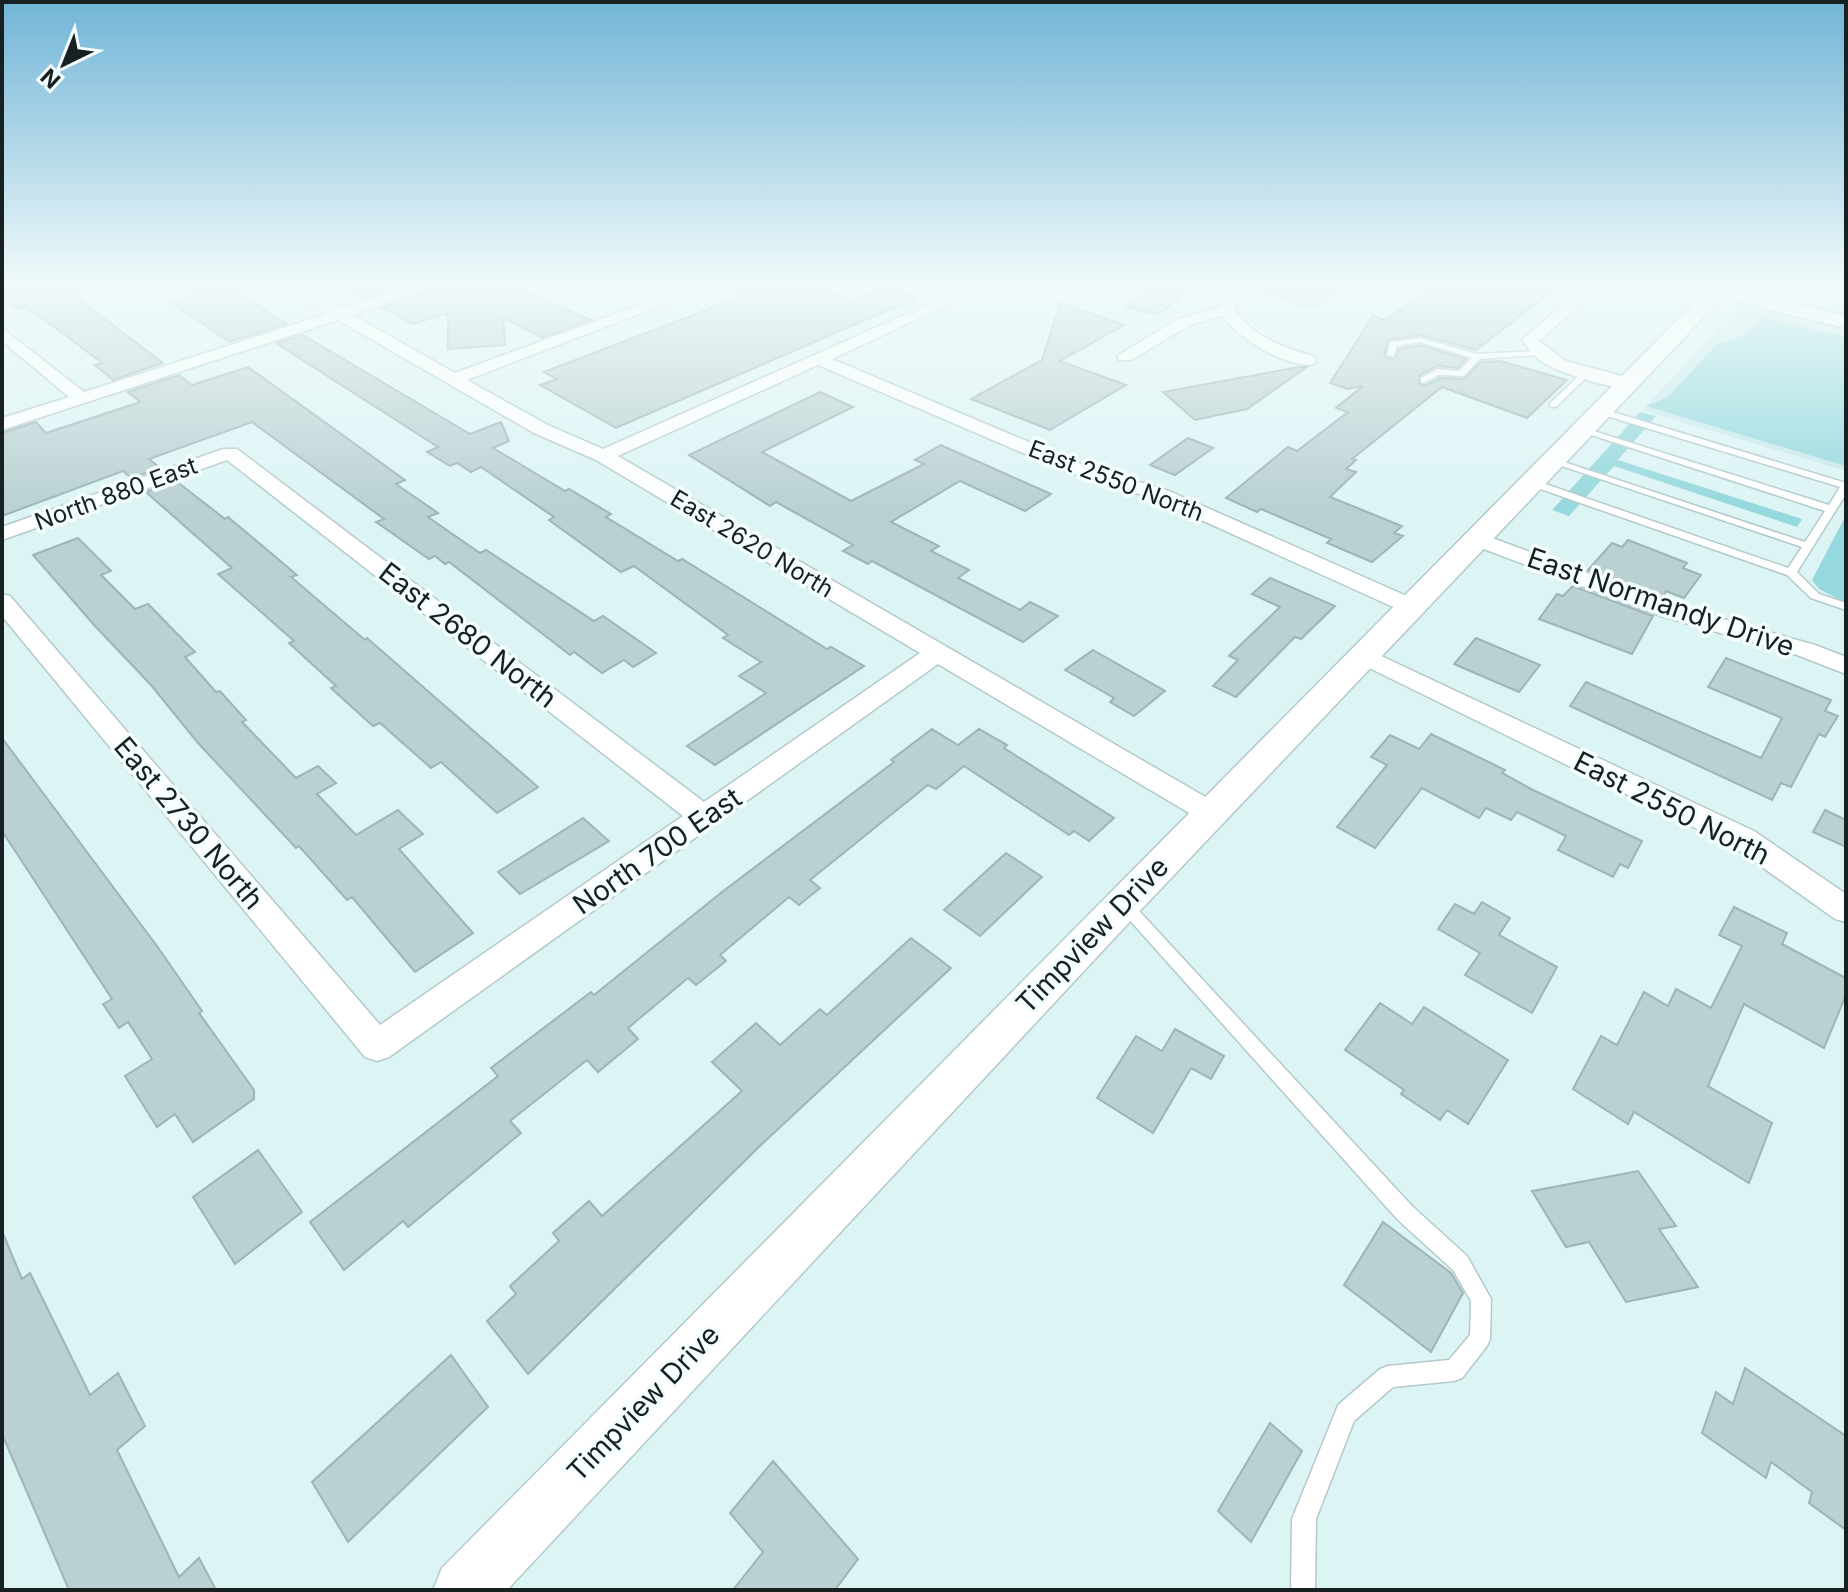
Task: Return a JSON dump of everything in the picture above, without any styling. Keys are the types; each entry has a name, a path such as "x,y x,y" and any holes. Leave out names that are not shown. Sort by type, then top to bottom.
{"street":[{"path":"34,359 81,398"},
{"path":"2,424 199,359"},
{"name":"East 2620 North","path":"419,359 541,429 603,456 935,654 1211,813"},
{"path":"454,379 507,359"},
{"path":"1554,359 1588,372 1590,407"},
{"name":"Timpview Drive","path":"464,1590 1541,471 1590,407 1639,359"},
{"path":"603,456 820,360"},
{"name":"East 2550 North","path":"820,360 1074,468 1162,495 1410,606"},
{"name":"North 880 East","path":"2,534 230,453"},
{"name":"East 2680 North","path":"230,453 705,818"},
{"name":"East Normandy Drive","path":"1476,538 1669,611 1806,650 1846,666"},
{"name":"East 2730 North","path":"2,601 377,1046"},
{"name":"North 700 East","path":"377,1046 935,654"},
{"name":"East 2550 North","path":"1362,655 1744,839 1846,910"}],"lane":[{"path":"1424,380 1438,372 1461,374 1476,359"},
{"path":"1588,372 1590,407"},
{"path":"1590,407 1846,486 1791,573"},
{"path":"1590,407 1831,509"},
{"path":"1541,471 1808,546"},
{"path":"1541,471 1791,573 1815,596 1846,607"},
{"path":"1123,903 1405,1213 1460,1263 1481,1299 1480,1339 1454,1370 1388,1377 1346,1413 1304,1519 1303,1590"}],"shaded area":[{"path":"1690,359 1846,359 1846,471 1643,410"},
{"path":"1703,359 1846,359 1846,466 1646,406 1668,397"},
{"path":"1640,412 1656,416 1618,460 1802,519 1797,527 1614,466 1569,516 1552,510"},
{"path":"1846,515 1846,603 1819,589 1812,580"}],"building":[{"path":"97,359 158,359 163,363 113,380 95,365 102,363"},
{"path":"301,359 344,359 470,434 501,422 509,441 493,448 611,514 606,517 678,561 682,559 827,649 831,647 864,666 715,765 687,746 766,693 739,676 761,662 723,638 728,635 634,566 621,572 549,520 554,517 481,467 471,472 457,463 450,466 427,452 438,447"},
{"path":"577,359 775,359 616,428 540,385 557,379 544,372"},
{"path":"1063,359 1060,361 1126,385 1050,430 971,399 1042,360"},
{"path":"1345,359 1466,359 1458,368 1437,366 1420,375 1419,384 1425,386 1440,378 1464,379 1481,362 1500,361 1567,380 1527,418 1442,387 1352,459 1356,460 1346,469 1356,472 1330,497 1402,526 1394,533 1403,536 1372,562 1327,543 1331,539 1261,509 1257,512 1226,498 1288,447 1297,451 1348,412 1336,408 1363,386 1348,389 1330,383"},
{"path":"248,367 405,480 396,484 438,513 428,517 480,553 486,550 594,621 603,616 656,653 633,667 624,660 602,673 574,652 570,655 449,562 445,564 435,556 429,559 376,522 384,519 252,422 149,459 160,468 131,478 123,471 2,516 2,433 36,422 46,433 140,402 128,392 179,375 192,385"},
{"path":"1307,367 1247,409 1195,420 1163,392"},
{"path":"820,392 853,407 762,452 851,501 924,464 915,460 941,445 1051,494 1025,511 960,481 891,522 939,546 931,551 969,570 958,578 1020,610 1030,602 1058,616 1023,642 872,561 868,564 843,551 853,545 776,502 770,506 689,455"},
{"path":"1188,438 1213,448 1175,475 1150,465"},
{"path":"176,481 225,519 228,517 297,575 291,577 365,640 367,638 538,787 497,813 441,762 431,768 380,723 373,726 331,688 336,686 289,643 294,641 218,574 232,568 146,492"},
{"path":"78,538 111,571 101,575 135,609 148,604 195,652 185,657 216,692 220,691 246,720 242,722 296,778 318,766 336,783 317,794 356,835 398,810 423,834 399,849 473,933 415,972 352,897 347,900 198,743 151,685 33,555"},
{"path":"1628,540 1687,563 1683,568 1701,575 1684,598 1666,591 1663,598 1588,570 1612,543 1622,547"},
{"path":"1270,578 1335,606 1301,639 1295,637 1236,697 1213,686 1238,660 1229,656 1280,607 1252,594"},
{"path":"1573,586 1653,616 1632,654 1539,619 1557,594 1563,596"},
{"path":"1476,638 1540,665 1519,692 1454,664"},
{"path":"1093,650 1165,691 1134,716 1110,702 1114,698 1065,670"},
{"path":"1726,658 1831,700 1825,711 1838,716 1825,737 1819,734 1791,787 1781,783 1772,800 1570,706 1586,682 1761,758 1782,718 1708,687"},
{"path":"932,729 958,745 979,729 1114,818 1089,841 1074,831 1069,835 964,766 936,789 928,785 810,880 820,888 799,905 789,897 720,955 726,961 696,985 688,978 628,1028 638,1039 598,1072 587,1060 510,1121 521,1133 408,1227 403,1221 344,1270 310,1222 498,1076 491,1068 591,992 594,995 722,892 894,762 891,760"},
{"path":"1431,734 1505,770 1502,773 1533,790 1642,841 1628,868 1620,864 1613,877 1558,850 1566,836 1517,812 1511,820 1486,808 1479,818 1422,788 1375,848 1337,827 1387,765 1371,757 1390,735 1419,749"},
{"path":"2,738 157,946 202,1011 199,1013 254,1090 254,1099 193,1142 175,1114 157,1127 125,1076 152,1059 128,1022 119,1028 103,1004 112,999 2,831"},
{"path":"1825,810 1846,820 1846,847 1813,832"},
{"path":"583,818 609,841 520,894 498,872"},
{"path":"1006,853 1042,877 980,936 944,910"},
{"path":"1482,902 1510,918 1499,935 1557,967 1532,1013 1465,975 1480,953 1438,929 1455,904 1474,914"},
{"path":"1734,907 1787,933 1782,944 1846,978 1846,995 1824,1048 1744,1004 1708,1086 1772,1123 1749,1183 1634,1112 1628,1124 1573,1089 1601,1036 1617,1045 1644,992 1668,1006 1676,989 1711,1008 1742,946 1719,935"},
{"path":"911,938 951,968 762,1144 528,1374 487,1321 516,1294 510,1286 559,1241 553,1233 589,1201 602,1216 742,1091 712,1062 756,1023 780,1045 820,1009 827,1015"},
{"path":"1380,1003 1412,1024 1424,1007 1508,1060 1468,1124 1447,1110 1440,1120 1401,1094 1404,1090 1345,1050"},
{"path":"1175,1029 1224,1056 1211,1079 1191,1068 1153,1133 1097,1098 1136,1036 1162,1051"},
{"path":"258,1150 302,1212 235,1264 193,1197"},
{"path":"1638,1171 1676,1226 1659,1229 1698,1287 1626,1302 1589,1242 1566,1247 1532,1191"},
{"path":"1383,1222 1451,1273 1463,1293 1431,1352 1344,1285"},
{"path":"2,1231 22,1279 30,1273 90,1395 118,1373 145,1426 117,1450 179,1577 199,1558 216,1590 69,1590 2,1434"},
{"path":"451,1355 488,1407 348,1542 312,1482"},
{"path":"1745,1368 1846,1436 1846,1530 1809,1503 1812,1492 1771,1462 1766,1478 1702,1433 1716,1392 1733,1404"},
{"path":"1270,1423 1302,1451 1251,1542 1218,1511"},
{"path":"773,1461 858,1559 835,1590 733,1590 763,1552 730,1513"}]}
